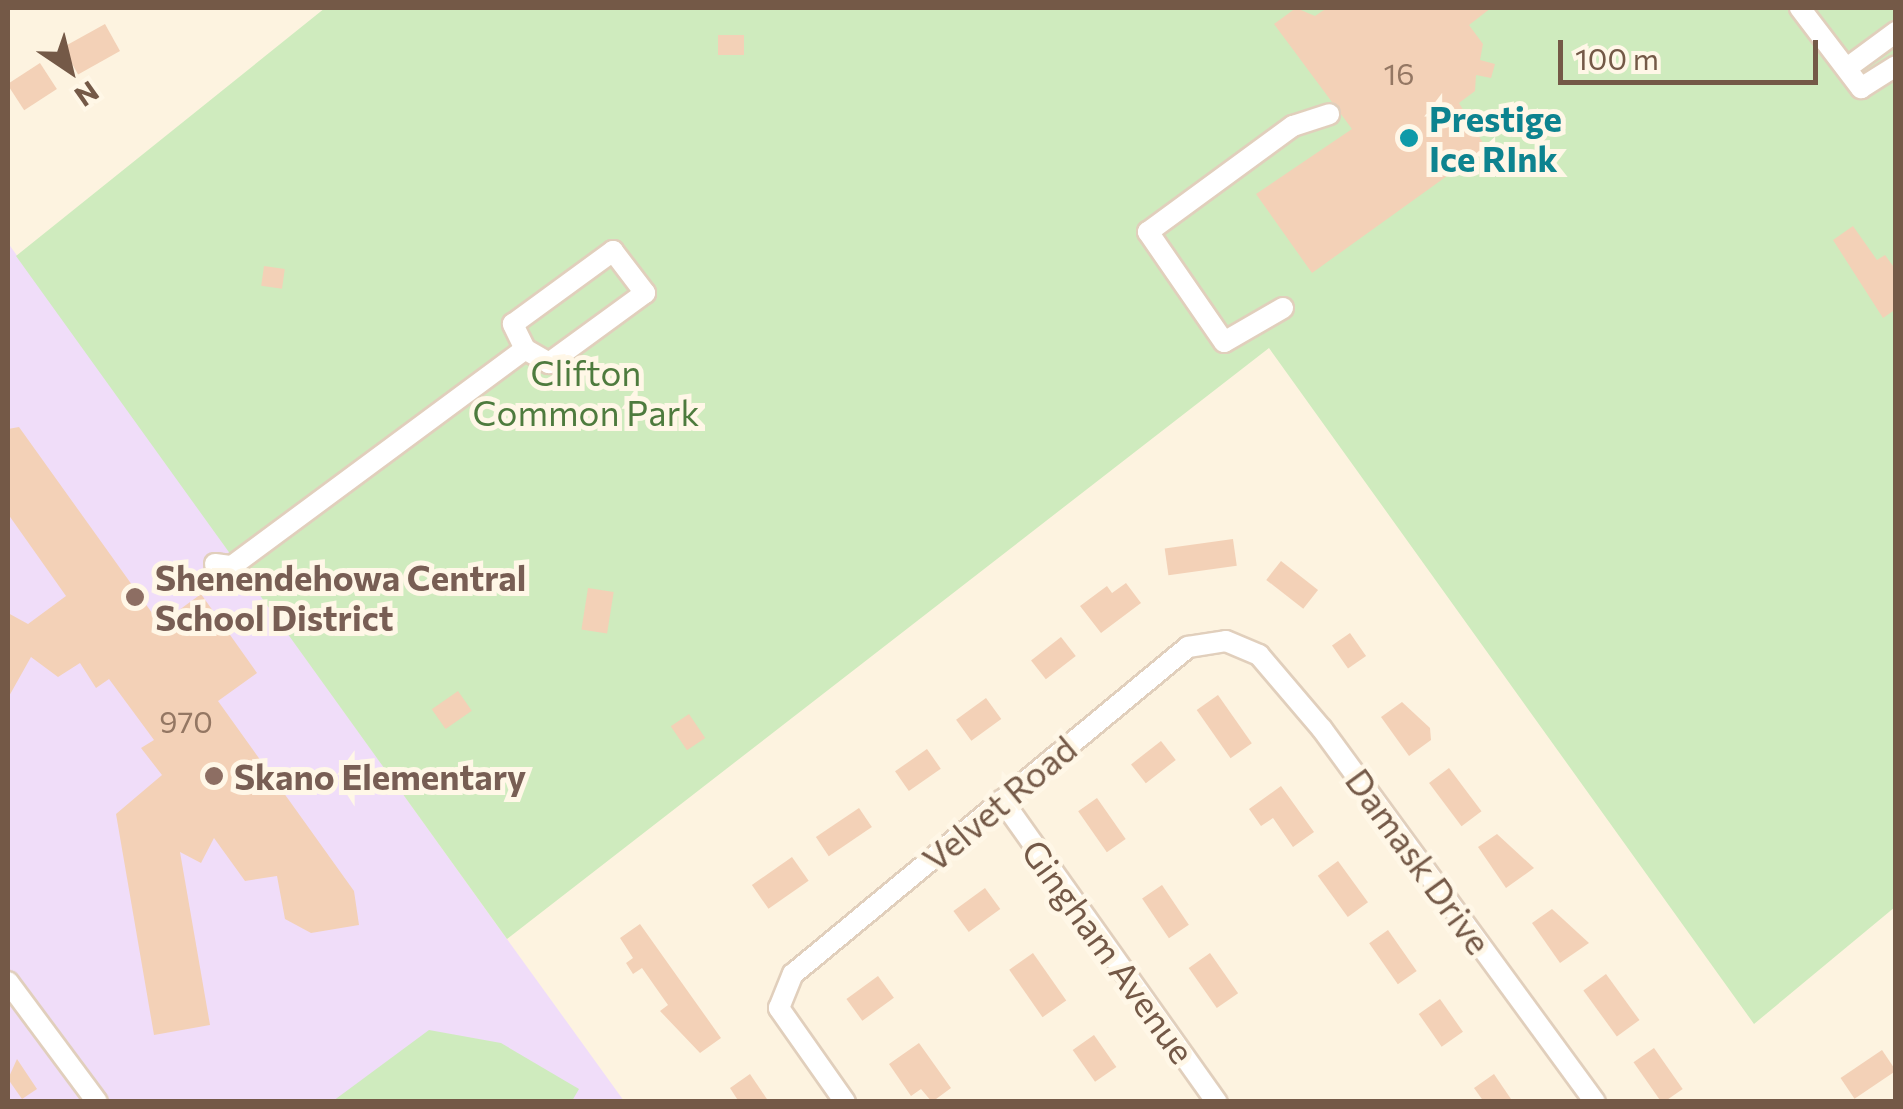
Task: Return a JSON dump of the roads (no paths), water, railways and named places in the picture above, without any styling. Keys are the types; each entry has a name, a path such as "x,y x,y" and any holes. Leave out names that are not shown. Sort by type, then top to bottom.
{"street":[{"path":"1800,8 1861,88 1896,66"},
{"path":"1847,68 1896,32"},
{"path":"1283,308 1224,342 1148,232 1293,126 1329,114"},
{"path":"613,251 645,293 549,363 525,349 513,324 613,251"},
{"path":"215,564 232,566 525,349"},
{"name":"Velvet Road","path":"845,1102 779,1008 783,988 1002,800 1188,648 1226,641"},
{"name":"Damask Drive","path":"1226,641 1259,655 1322,728 1595,1102"},
{"name":"Gingham Avenue","path":"1002,800 1217,1102"},
{"path":"8,982 97,1102"}],"place":[{"name":"Prestige Ice RInk","path":"1409,138"},
{"name":"Shenendehowa Central School District","path":"135,597"},
{"name":"Skano Elementary","path":"214,776"}],"park label":[{"name":"Clifton Common Park","path":"586,392"}]}
